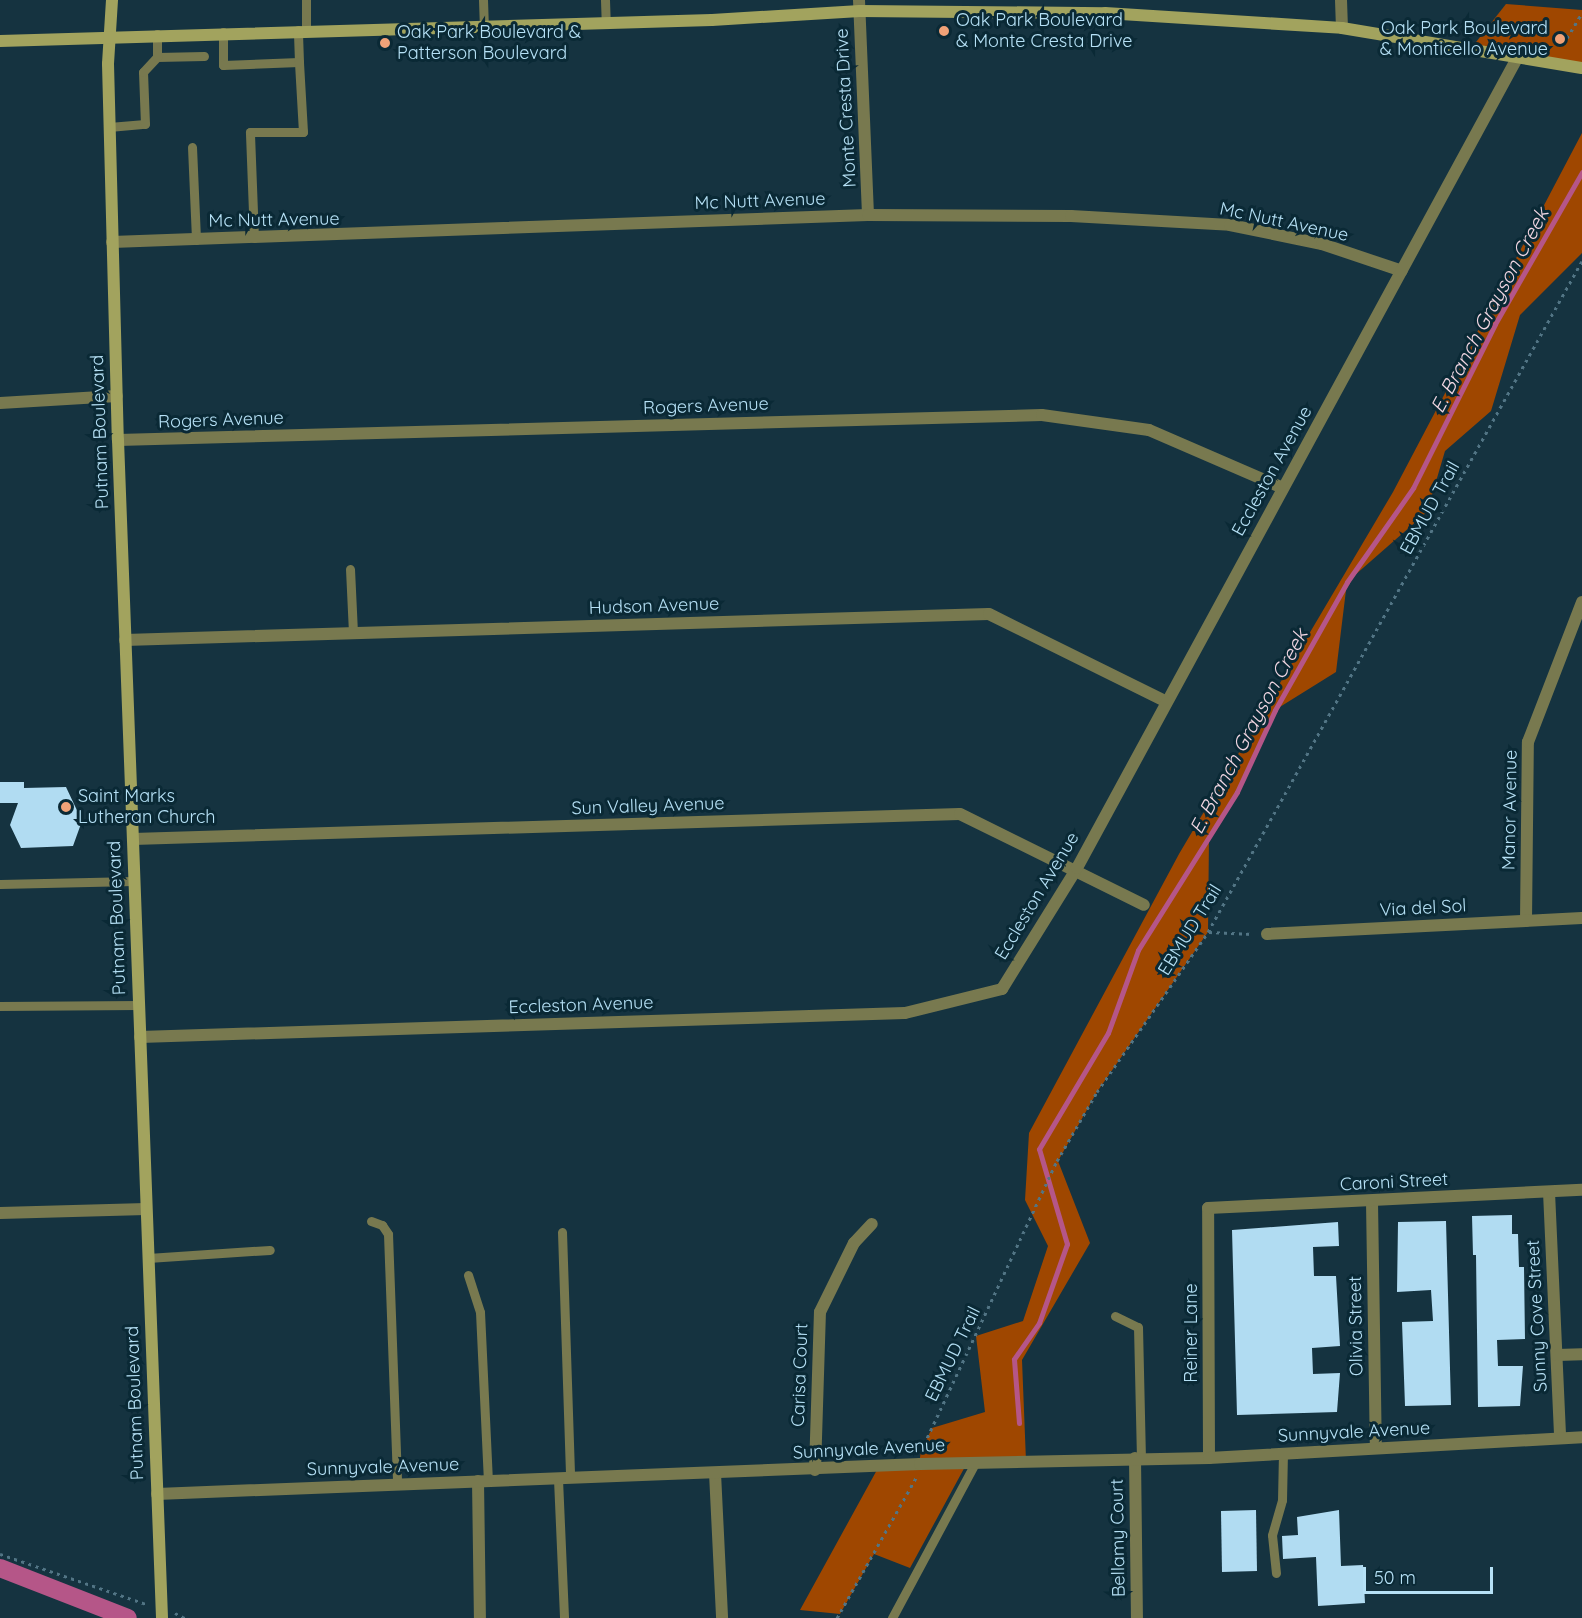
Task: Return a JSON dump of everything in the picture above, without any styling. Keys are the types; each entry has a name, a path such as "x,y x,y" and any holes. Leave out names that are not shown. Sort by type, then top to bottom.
{"street":[{"name":"Putnam Boulevard","path":"112,0 109,126 118,440 162,1614"},
{"path":"1341,0 1342,28"},
{"path":"0,41 223,32 606,23 859,6 1105,13 1342,28 1516,60 1582,68"},
{"name":"Monte Cresta Drive","path":"859,6 868,215"},
{"name":"Eccleston Avenue","path":"140,1037 905,1013 1002,989 1077,868 1165,701 1516,60"},
{"name":"Mc Nutt Avenue","path":"112,242 868,215 1071,216 1230,225 1322,244 1402,271"},
{"path":"0,403 117,396"},
{"name":"Rogers Avenue","path":"118,440 1042,415 1149,430 1283,488"},
{"name":"Manor Avenue","path":"1526,921 1528,742 1582,602"},
{"name":"Hudson Avenue","path":"125,640 989,614 1165,701"},
{"name":"Sun Valley Avenue","path":"133,839 960,814 1077,868 1144,905"},
{"name":"Via del Sol","path":"1267,934 1582,918"},
{"name":"Caroni Street","path":"1208,1208 1372,1202 1582,1190"},
{"name":"Sunny Cove Street","path":"1549,1192 1560,1438"},
{"name":"Olivia Street","path":"1372,1202 1376,1449"},
{"name":"Reiner Lane","path":"1208,1208 1209,1458"},
{"path":"0,1214 146,1209"},
{"name":"Carisa Court","path":"815,1470 820,1312 854,1243 872,1224"},
{"path":"1557,1355 1582,1354"},
{"name":"Sunnyvale Avenue","path":"157,1494 975,1462 1209,1458 1582,1437"},
{"name":"Bellamy Court","path":"1137,1618 1138,1458"},
{"path":"715,1473 722,1618"},
{"path":"480,1618 483,1481"}],"lane":[{"path":"254,238 250,132 303,132 299,62 306,0"},
{"path":"483,0 484,27"},
{"path":"605,0 606,23"},
{"path":"223,32 223,65 299,62"},
{"path":"157,34 157,57"},
{"path":"109,126 145,124 142,72 157,57 204,56"},
{"path":"192,147 196,240"},
{"path":"350,569 353,633"},
{"path":"0,884 134,881"},
{"path":"0,1006 138,1005"},
{"path":"371,1221 382,1225 388,1234 397,1484"},
{"path":"562,1232 564,1618"},
{"path":"148,1258 270,1250"},
{"path":"468,1275 480,1312 483,1481"},
{"path":"1115,1316 1138,1327 1138,1458"},
{"path":"1276,1573 1272,1535 1282,1500 1283,1454"},
{"path":"892,1618 975,1462"}],"path":[{"path":"1567,38 1582,13"},
{"name":"EBMUD Trail","path":"837,1618 918,1473 921,1451 1036,1212 1058,1161 1097,1092 1208,932 1582,261"},
{"path":"1208,932 1267,934"},
{"path":"0,1554 162,1614 185,1618"}],"shaded area":[{"path":"1506,4 1582,10 1582,68 1469,51"},
{"path":"1582,133 1582,253 1520,315 1491,411 1445,451 1427,512 1347,582 1336,672 1275,710 1237,792 1209,837 1208,932 1097,1092 1058,1161 1090,1243 1022,1360 1026,1461 967,1463 910,1568 874,1554 840,1614 800,1610 878,1468 919,1464 921,1451 932,1428 985,1412 976,1336 1023,1321 1048,1246 1025,1200 1029,1133 1179,854 1393,492"}],"building":[{"path":"0,782 24,782 24,788 66,787 82,821 73,846 21,848 10,825 18,803 0,803"},
{"path":"1512,1215 1512,1234 1518,1234 1519,1267 1524,1267 1525,1339 1497,1340 1498,1366 1523,1366 1520,1406 1478,1407 1476,1255 1473,1255 1472,1216"},
{"path":"1446,1221 1451,1405 1405,1406 1402,1322 1433,1321 1431,1290 1397,1292 1398,1222"},
{"path":"1338,1222 1339,1246 1313,1247 1314,1276 1336,1276 1340,1346 1312,1348 1313,1374 1340,1373 1337,1412 1237,1415 1232,1230"},
{"path":"1256,1510 1257,1571 1222,1572 1221,1511"},
{"path":"1339,1510 1341,1566 1363,1565 1365,1603 1318,1606 1316,1557 1283,1559 1282,1536 1298,1535 1297,1517"}],"waterway":[{"name":"E. Branch Grayson Creek","path":"1019,1423 1014,1359 1039,1323 1067,1244 1039,1149 1108,1033 1138,950 1237,792 1275,710 1347,582 1413,488 1495,324 1582,172"},
{"path":"0,1568 128,1618"}],"place":[{"name":"Oak Park Boulevard & Monte Cresta Drive","path":"944,31"},
{"name":"Oak Park Boulevard & Monticello Avenue","path":"1560,39"},
{"name":"Oak Park Boulevard & Patterson Boulevard","path":"385,43"},
{"name":"Saint Marks Lutheran Church","path":"66,807"}]}
